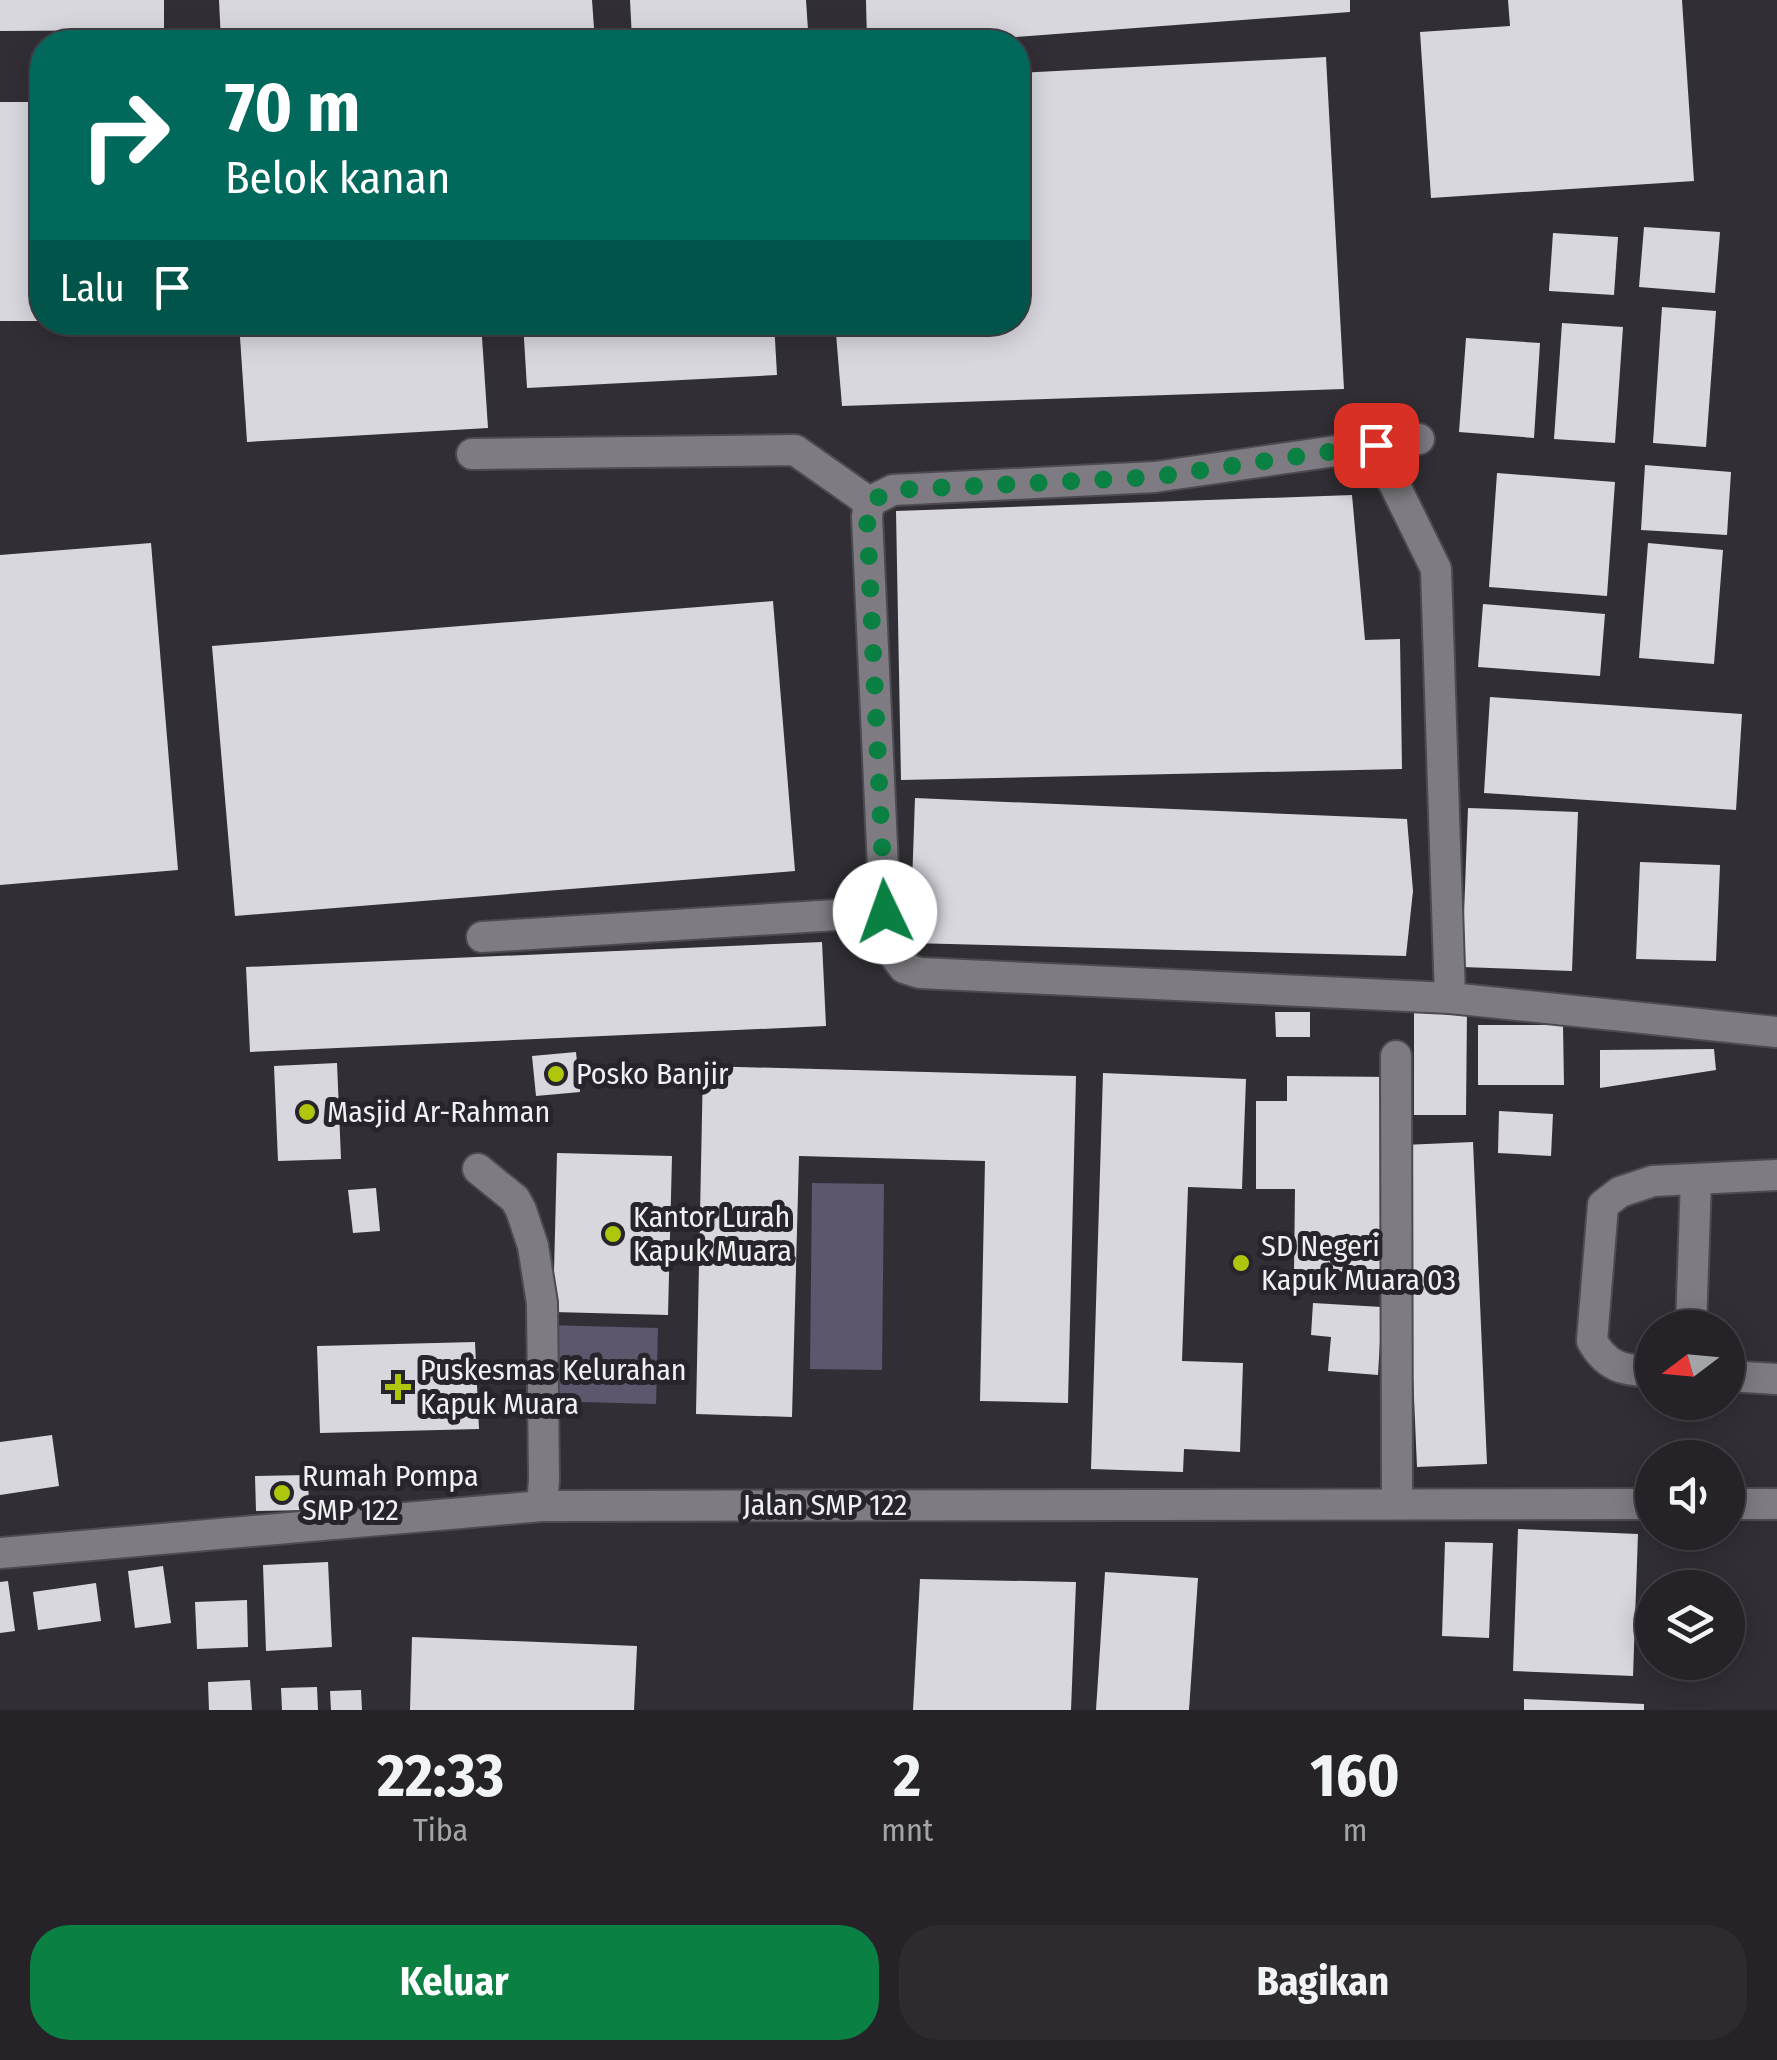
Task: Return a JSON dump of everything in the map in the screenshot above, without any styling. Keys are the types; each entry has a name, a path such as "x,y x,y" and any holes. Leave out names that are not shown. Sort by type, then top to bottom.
{"street":[{"path":"869,502 893,490 1155,477 1419,439"},
{"path":"1376,445 1436,569 1450,998"},
{"path":"472,454 795,450 869,502"},
{"path":"869,502 885,912 892,952 904,968 920,973 1450,998 1777,1032"},
{"path":"482,936 885,912"},
{"path":"1396,1056 1397,1503"},
{"path":"478,1169 515,1199 538,1270 542,1303 542,1506"},
{"path":"1635,1371 1623,1370 1600,1355 1592,1341 1603,1206 1620,1192 1653,1181 1777,1175"},
{"path":"1692,1310 1696,1179"},
{"path":"1745,1377 1777,1379"},
{"name":"Jalan SMP 122","path":"0,1553 542,1506 1635,1504"},
{"path":"1745,1504 1777,1504"}],"shaded area":[{"path":"812,1183 884,1184 882,1370 810,1369"},
{"path":"545,1325 658,1328 656,1404 543,1401"}],"building":[{"path":"0,0 164,0 164,30 0,31"},
{"path":"219,0 592,0 594,30 220,30"},
{"path":"630,0 806,0 808,30 632,30"},
{"path":"866,0 1350,0 1350,12 1030,36 1030,30 867,30"},
{"path":"1508,0 1682,0 1694,181 1431,198 1420,32 1510,26"},
{"path":"1326,57 1344,389 842,406 836,335 1030,335 1030,72"},
{"path":"0,102 30,102 30,321 0,321"},
{"path":"1644,227 1720,232 1715,293 1639,287"},
{"path":"1553,233 1618,237 1614,295 1549,291"},
{"path":"1662,307 1716,311 1706,447 1653,443"},
{"path":"1562,323 1623,327 1615,443 1554,439"},
{"path":"240,335 482,335 488,428 247,442"},
{"path":"524,335 775,335 777,375 527,388"},
{"path":"1466,338 1540,343 1534,438 1459,432"},
{"path":"1645,465 1731,472 1727,535 1641,530"},
{"path":"1497,473 1615,482 1607,596 1489,587"},
{"path":"1352,495 1365,640 1400,639 1402,769 901,780 896,511"},
{"path":"151,543 178,870 0,885 0,555"},
{"path":"1648,543 1723,550 1714,664 1639,658"},
{"path":"773,601 795,871 235,916 212,646"},
{"path":"1483,604 1605,614 1600,676 1478,667"},
{"path":"1490,697 1742,714 1736,810 1484,793"},
{"path":"915,798 1407,819 1413,891 1406,956 910,943"},
{"path":"1468,808 1578,812 1572,971 1462,967"},
{"path":"1640,862 1720,865 1716,961 1636,959"},
{"path":"822,942 826,1026 250,1052 246,967"},
{"path":"1414,1009 1467,1010 1466,1115 1414,1115"},
{"path":"1275,1012 1310,1012 1310,1037 1276,1037"},
{"path":"1478,1025 1563,1025 1564,1085 1478,1085"},
{"path":"1714,1049 1716,1070 1600,1088 1600,1050"},
{"name":"Posko Banjir","path":"576,1052 580,1092 536,1096 532,1056"},
{"name":"Masjid Ar-Rahman","path":"337,1063 341,1159 278,1161 274,1066"},
{"path":"703,1066 1076,1076 1068,1403 980,1401 985,1161 799,1156 792,1417 696,1414"},
{"path":"1103,1073 1246,1079 1242,1189 1188,1187 1182,1361 1243,1363 1240,1452 1184,1449 1183,1472 1091,1469"},
{"path":"1287,1076 1393,1077 1391,1272 1294,1271 1295,1189 1256,1189 1256,1101 1287,1101"},
{"path":"1499,1111 1553,1114 1551,1156 1498,1153"},
{"path":"1473,1142 1487,1464 1417,1467 1403,1145"},
{"name":"Kantor Lurah Kapuk Muara","path":"557,1153 672,1156 668,1315 553,1312"},
{"path":"376,1188 380,1231 353,1233 348,1190"},
{"path":"1313,1303 1382,1307 1378,1375 1328,1371 1331,1337 1311,1335"},
{"name":"Puskesmas Kelurahan Kapuk Muara","path":"475,1342 479,1429 320,1433 317,1346"},
{"path":"52,1435 59,1486 0,1495 0,1442"},
{"name":"Rumah Pompa SMP 122","path":"308,1475 309,1510 256,1511 255,1476"},
{"path":"1518,1529 1635,1534 1633,1676 1513,1671"},
{"path":"1445,1542 1493,1543 1489,1638 1442,1636"},
{"path":"328,1562 332,1647 266,1651 263,1565"},
{"path":"163,1566 171,1623 135,1628 128,1571"},
{"path":"1105,1572 1198,1578 1189,1710 1096,1710"},
{"path":"920,1579 1076,1582 1071,1710 913,1710"},
{"path":"8,1581 15,1631 0,1633 0,1582"},
{"path":"96,1583 101,1621 38,1630 33,1592"},
{"path":"247,1600 248,1647 197,1649 195,1602"},
{"path":"412,1637 637,1646 634,1710 410,1710"},
{"path":"250,1680 252,1710 209,1710 208,1682"},
{"path":"317,1687 318,1710 282,1710 281,1688"},
{"path":"361,1690 362,1710 331,1710 330,1691"},
{"path":"1524,1699 1644,1704 1644,1710 1524,1710"}],"place":[{"name":"Posko Banjir","path":"556,1074"},
{"name":"Masjid Ar-Rahman","path":"307,1112"},
{"name":"Kantor Lurah Kapuk Muara","path":"613,1234"},
{"name":"SD Negeri Kapuk Muara 03","path":"1241,1263"},
{"name":"Puskesmas Kelurahan Kapuk Muara","path":"398,1387"},
{"name":"Rumah Pompa SMP 122","path":"282,1493"}],"route":[{"path":"885,912 869,502 893,490 1155,477 1376,445"}]}
